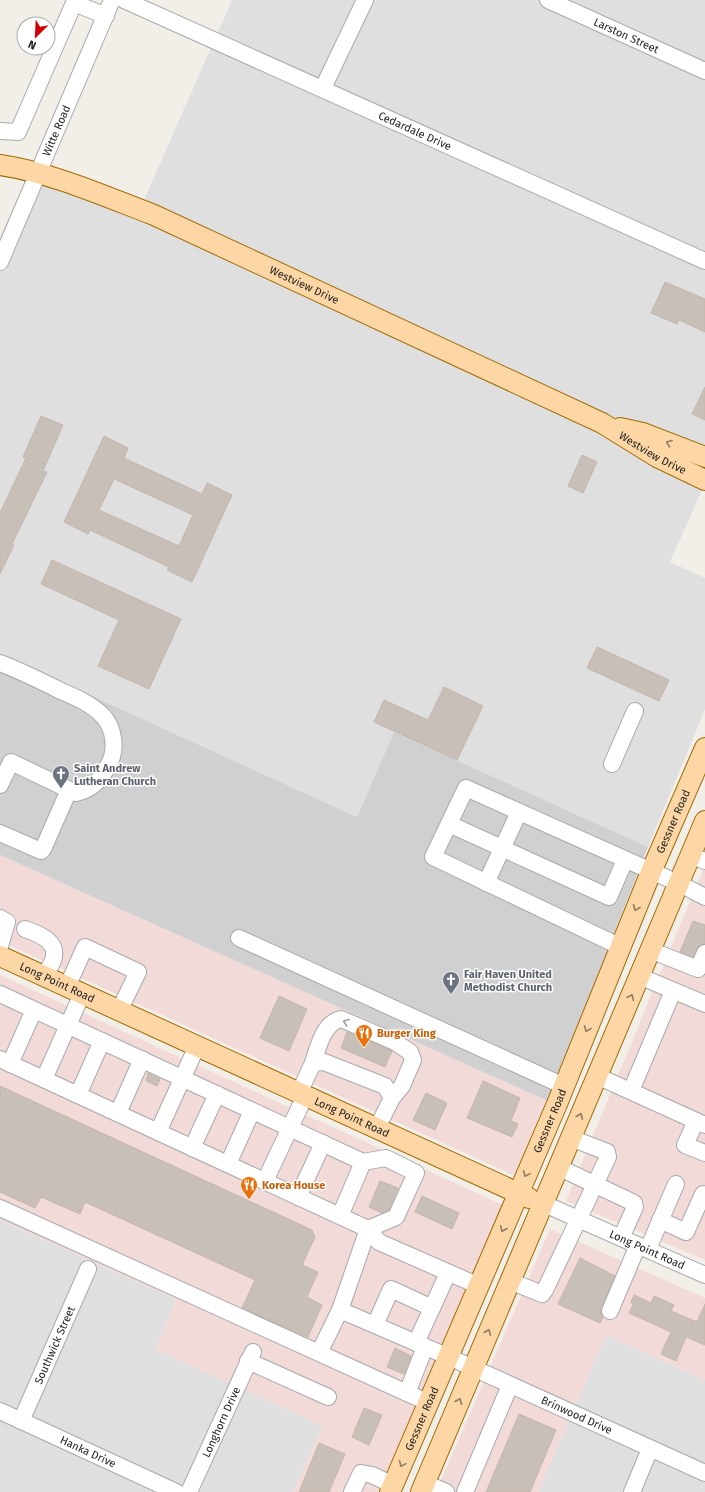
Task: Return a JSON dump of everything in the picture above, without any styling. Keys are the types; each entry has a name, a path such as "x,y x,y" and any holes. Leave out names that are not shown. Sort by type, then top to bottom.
{"main road":[{"name":"Westview Drive","path":"0,165 38,173 154,215 602,423 657,457 705,480"},
{"name":"Westview Drive","path":"602,423 643,433 705,457"},
{"name":"Gessner Road","path":"392,1488 564,1086 651,872 705,748"},
{"path":"423,1487 678,883 698,858 705,821"},
{"name":"Long Point Road","path":"0,956 542,1203"}],"street":[{"name":"Witte Road","path":"0,262 112,0"},
{"name":"Cedardale Drive","path":"124,0 323,88 705,261"},
{"path":"323,88 365,0"},
{"name":"Larston Street","path":"548,0 705,71"},
{"path":"0,131 18,132 71,1 106,16"},
{"path":"0,663 88,704 102,714 110,725 114,738 113,751 110,761 102,776 91,788 85,791 76,792 69,790 5,759 0,785"},
{"path":"612,764 635,711"},
{"path":"621,947 433,857 466,788 678,883 705,897"},
{"path":"0,833 41,850 69,790"},
{"path":"486,883 519,812"},
{"path":"449,824 609,897 625,860"},
{"path":"0,918 7,922 0,946"},
{"path":"24,929 43,937 49,942 54,950 55,955 44,976"},
{"path":"239,938 564,1086"},
{"path":"44,1079 68,1025 85,947 138,972 119,1011"},
{"path":"650,950 698,969 705,953"},
{"path":"639,976 705,1004"},
{"path":"631,1091 674,991"},
{"path":"0,994 364,1162 386,1158 416,1173 396,1217 368,1229 340,1310 319,1353"},
{"path":"34,1010 5,1061 368,1229 379,1242 479,1286"},
{"path":"265,1181 290,1128 325,1030 335,1020 341,1019 395,1042 410,1052 413,1060 402,1086 392,1098 377,1128"},
{"path":"78,1095 102,1041"},
{"path":"158,1132 196,1046"},
{"path":"118,1113 142,1059"},
{"path":"313,1063 324,1062 385,1086 392,1098"},
{"path":"597,1076 701,1123 685,1145 705,1153"},
{"path":"192,1148 217,1094"},
{"path":"228,1164 252,1110"},
{"path":"386,1158 395,1137"},
{"path":"510,1281 542,1294 579,1220 608,1157 607,1152 571,1138"},
{"path":"298,1196 323,1143"},
{"path":"340,1216 364,1162"},
{"path":"558,1166 634,1203 635,1207 621,1238"},
{"path":"610,1311 643,1247 660,1220 676,1184"},
{"path":"660,1220 686,1232 703,1194"},
{"name":"Long Point Road","path":"542,1203 705,1275"},
{"path":"0,1208 429,1403"},
{"name":"Southwick Street","path":"22,1421 88,1269"},
{"path":"407,1393 432,1308 448,1273"},
{"path":"375,1325 391,1289 432,1308"},
{"name":"Brinwood Drive","path":"340,1310 474,1368 705,1473"},
{"name":"Longhorn Drive","path":"189,1492 251,1357 328,1397"},
{"path":"465,1492 510,1385"},
{"name":"Hanka Drive","path":"0,1411 176,1492"},
{"path":"632,1492 650,1449"},
{"path":"352,1492 361,1473 372,1475 392,1488"},
{"path":"423,1487 446,1492"}],"shaded area":[{"path":"232,0 705,0 705,483 670,562 705,578 705,709 648,847 394,732 357,817 0,654 0,262 38,173 140,209"},
{"name":"Fair Haven United Methodist Church","path":"0,654 357,817 394,732 648,847 548,1101 0,855"},
{"path":"0,855 548,1101 515,1176 0,941"},
{"path":"705,865 705,1260 566,1201"},
{"path":"0,975 503,1205 378,1492 293,1492 323,1426 155,1349 176,1300 0,1220"},
{"path":"0,1220 176,1300 156,1349 323,1426 293,1492 193,1492 0,1403"},
{"path":"550,1229 705,1298 705,1380 606,1335 538,1492 436,1492"},
{"path":"606,1335 705,1380 705,1492 538,1492"},
{"path":"0,1419 160,1492 0,1492"}],"building":[{"path":"665,282 705,299 705,332 679,320 677,324 651,313"},
{"path":"705,387 705,420 692,414"},
{"path":"41,416 63,425 43,471 47,472 12,544 14,545 0,574 0,513 26,458 23,457"},
{"path":"104,436 128,448 124,458 202,494 207,483 232,495 192,582 167,570 169,567 90,530 88,534 64,522","holes":["114,479 193,515 179,546 99,510"]},
{"path":"582,455 597,462 583,493 568,486"},
{"path":"52,560 181,619 149,689 98,666 119,620 41,584"},
{"path":"597,647 669,680 659,701 587,668"},
{"path":"444,687 483,706 457,760 374,722 384,700 428,720"},
{"path":"693,921 705,925 705,944 699,946 693,957 680,952"},
{"path":"279,996 307,1009 289,1051 260,1038"},
{"path":"347,1032 392,1051 385,1067 341,1048"},
{"path":"148,1073 160,1079 157,1086 146,1081"},
{"path":"483,1081 520,1098 511,1121 518,1124 512,1137 467,1118"},
{"path":"0,1086 312,1230 315,1237 302,1265 318,1272 307,1297 322,1305 308,1337 242,1308 255,1280 85,1202 80,1214 41,1197 35,1208 0,1192"},
{"path":"426,1093 447,1103 435,1130 413,1120"},
{"path":"380,1181 398,1188 389,1210 382,1213 369,1207"},
{"path":"422,1196 459,1213 452,1229 415,1212"},
{"path":"580,1258 615,1276 601,1307 603,1317 600,1323 558,1304"},
{"path":"634,1295 651,1303 654,1296 674,1305 671,1311 697,1322 705,1304 705,1345 686,1337 676,1361 661,1354 671,1332 629,1313 633,1305 631,1302"},
{"path":"395,1348 411,1356 404,1374 387,1367"},
{"path":"364,1408 382,1415 369,1445 352,1437"},
{"path":"519,1414 556,1430 530,1492 486,1492"},
{"path":"319,1443 345,1454 329,1492 299,1492"}],"place":[{"name":"Saint Andrew Lutheran Church","path":"61,789"},
{"name":"Fair Haven United Methodist Church","path":"451,995"},
{"name":"Burger King","path":"364,1048"},
{"name":"Korea House","path":"249,1200"}]}
